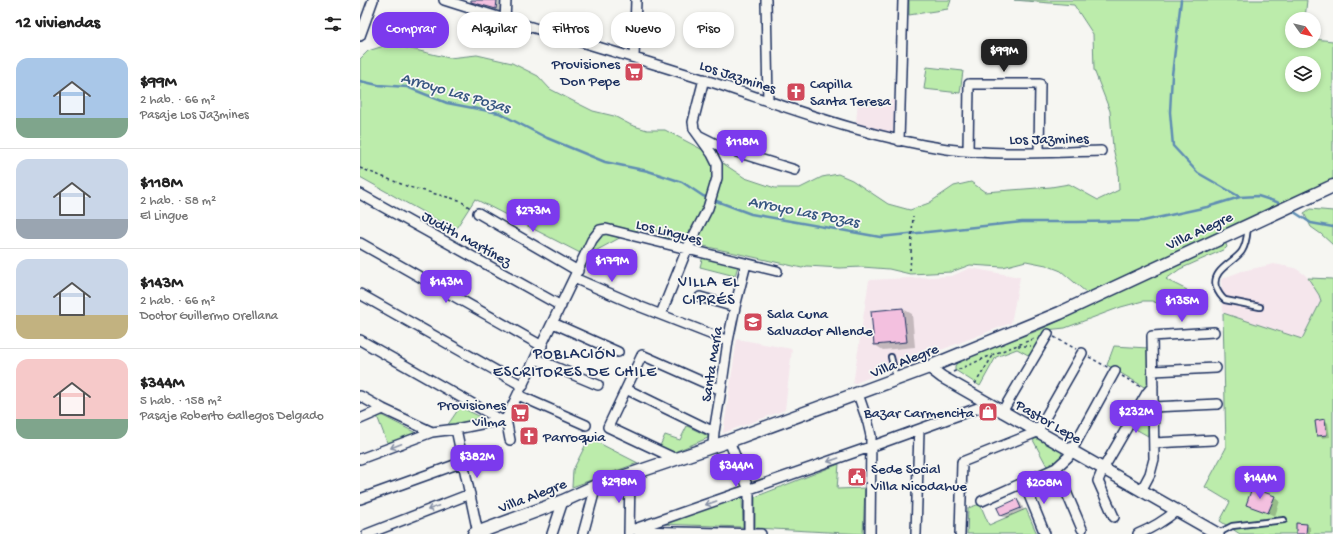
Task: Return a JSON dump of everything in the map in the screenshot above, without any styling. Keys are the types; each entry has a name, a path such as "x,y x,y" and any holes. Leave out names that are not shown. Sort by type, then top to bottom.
{"main road":[{"name":"Villa Alegre","path":"476,533 563,501 596,486 713,445 729,441 929,367 1060,313 1333,186"}],"street":[{"path":"360,36 373,0"},
{"name":"Los Jazmines","path":"444,0 481,12"},
{"path":"505,12 506,0"},
{"path":"634,58 636,0"},
{"path":"766,0 768,101"},
{"path":"899,141 903,0"},
{"name":"Los Jazmines","path":"531,28 704,79 768,101 899,141 968,151 1011,153 1100,151"},
{"path":"660,314 687,249 708,208 717,178 717,164 712,154 694,130 693,122 704,79"},
{"path":"968,151 969,84 1040,84 1039,152"},
{"path":"698,135 724,148 795,170"},
{"name":"Judith Martínez","path":"360,194 561,306"},
{"path":"478,213 576,274 641,307 728,341"},
{"name":"Los Lingues","path":"576,274 592,240 600,230 606,229 777,271"},
{"path":"360,243 542,346"},
{"name":"Santa María","path":"713,445 728,341 746,264"},
{"path":"360,459 432,432 456,429 503,419 523,386 576,274"},
{"path":"360,294 523,386"},
{"path":"700,297 735,307"},
{"path":"553,323 618,352"},
{"path":"1141,491 1153,466 1154,443 1151,389 1153,371 1152,336 1214,332"},
{"path":"1002,412 1048,334"},
{"path":"360,340 503,419 510,440"},
{"path":"960,534 962,462 1038,432 1082,353"},
{"path":"676,459 608,427 642,355 721,390"},
{"path":"536,359 598,385"},
{"name":"Pastor Lepe","path":"929,367 942,377 969,393 1217,534"},
{"path":"1153,371 1216,368"},
{"path":"982,501 1056,468 1068,457 1115,372"},
{"path":"626,389 714,432"},
{"path":"1114,517 1098,481 1103,469 1151,389"},
{"path":"858,394 871,436 870,534"},
{"path":"518,395 586,425"},
{"path":"360,396 383,409 432,432"},
{"path":"629,532 989,404"},
{"path":"1153,407 1218,404"},
{"path":"360,419 383,409"},
{"path":"456,429 470,494 476,533"},
{"path":"916,534 919,430"},
{"path":"1154,443 1213,440"},
{"path":"729,441 749,490 749,534"},
{"path":"360,499 463,462"},
{"path":"1056,468 1082,529"},
{"path":"629,532 630,475"},
{"path":"1024,483 1045,534"},
{"path":"584,534 596,486"},
{"path":"367,534 470,494"},
{"path":"552,534 563,501"},
{"path":"1138,534 1154,531 1176,511"},
{"path":"360,530 363,534"},
{"path":"629,532 761,534"}],"lane":[{"path":"1248,225 1246,242 1242,250 1237,257 1219,272 1215,285 1225,300 1260,307"},
{"path":"891,357 896,380"},
{"path":"1217,534 1232,526 1284,520"}],"path":[{"path":"360,168 409,187 458,200 478,213"},
{"path":"910,271 913,216"},
{"path":"942,377 994,354 1048,334 1115,372 1151,389"},
{"path":"1017,346 1041,347"},
{"path":"969,393 994,354"}],"shaded area":[{"path":"858,100 895,100 893,134 856,123"},
{"path":"1274,264 1295,268 1304,274 1319,295 1321,301 1302,339 1223,313 1221,279 1242,271"},
{"path":"970,268 1020,277 1011,323 853,384 869,280 952,276"},
{"path":"737,339 792,349 785,410 723,433"}],"green space":[{"path":"909,0 951,0 948,9 909,15"},
{"path":"1014,0 1307,0 1306,12 1285,12 1285,48 1321,48 1321,40 1333,41 1333,180 1087,293 1061,271 1046,265 1026,261 1003,267 970,265 951,272 910,274 889,269 862,267 840,268 807,266 802,268 659,236 653,224 627,234 586,256 475,199 455,230 360,177 360,59 368,51 377,48 407,48 449,58 477,55 512,63 538,76 550,89 593,111 614,116 631,125 647,130 665,130 703,150 745,178 775,188 800,188 822,177 838,174 852,180 888,204 910,210 929,203 954,186 971,182 985,192 1051,187 1069,184 1098,200 1119,190 1118,168 1113,148 1110,111 1094,70 1093,34 1074,5"},
{"path":"927,67 963,71 960,93 924,89"},
{"path":"1310,209 1333,211 1333,245 1311,227 1304,213"},
{"path":"1224,243 1227,247 1225,249 1180,269 1166,279 1187,290 1183,293 1166,292 1159,304 1152,301 1143,301 1121,307 1065,328 1046,330 1030,356 1017,349 996,357 980,386 955,370 955,366 958,361 1042,329"},
{"path":"703,256 738,266 735,276 700,267"},
{"path":"1308,278 1333,279 1333,534 1240,534 1220,521 1230,502 1205,487 1226,448 1223,313 1302,339 1321,301 1319,295"},
{"path":"1114,346 1148,348 1149,386 1146,388 1107,365"},
{"path":"1149,398 1148,436 1132,427"},
{"path":"460,407 485,419 447,426"},
{"path":"381,415 416,433 388,445 377,416"},
{"path":"687,426 708,436 708,438 672,453 659,448 665,435 680,440"},
{"path":"589,438 638,463 572,487 573,470"},
{"path":"1038,438 1062,451 1061,460 1048,468 1033,440"},
{"path":"839,464 837,489 865,488 863,534 755,528 755,497"},
{"path":"742,497 743,527 660,524"},
{"path":"980,504 989,525 1026,509 1037,534 967,534 968,508"}],"building":[{"path":"471,0 497,0 496,9 471,2"},
{"path":"903,308 907,342 874,345 871,311"},
{"path":"1325,419 1327,435 1317,436 1315,421"},
{"path":"1252,488 1275,496 1268,513 1246,505"},
{"path":"1017,499 1021,508 1001,516 997,508"},
{"path":"1296,523 1307,524 1306,534 1296,534"}],"waterway":[{"path":"1181,0 1172,75 1170,112 1173,146 1198,173 1240,197 1258,196 1283,205"},
{"name":"Arroyo Las Pozas","path":"360,81 378,85 407,87 447,103 499,113 547,138 605,162 648,171 682,182 703,196 751,214 880,237 1022,222 1143,221 1207,207 1240,197"},
{"path":"1291,210 1311,223 1333,227"}],"place":[{"name":"Provisiones Don Pepe","path":"634,72"},
{"name":"Capilla Santa Teresa","path":"796,92"},
{"name":"Sala Cuna Salvador Allende","path":"753,322"},
{"name":"Bazar Carmencita","path":"988,412"},
{"name":"Provisiones Vilma","path":"520,413"},
{"name":"Parroquia","path":"529,436"},
{"name":"Sede Social Villa Nicodahue","path":"857,477"}],"district":[{"name":"VILLA EL CIPRÉS","path":"709,289"},
{"name":"POBLACIÓN ESCRITORES DE CHILE","path":"575,361"}]}
